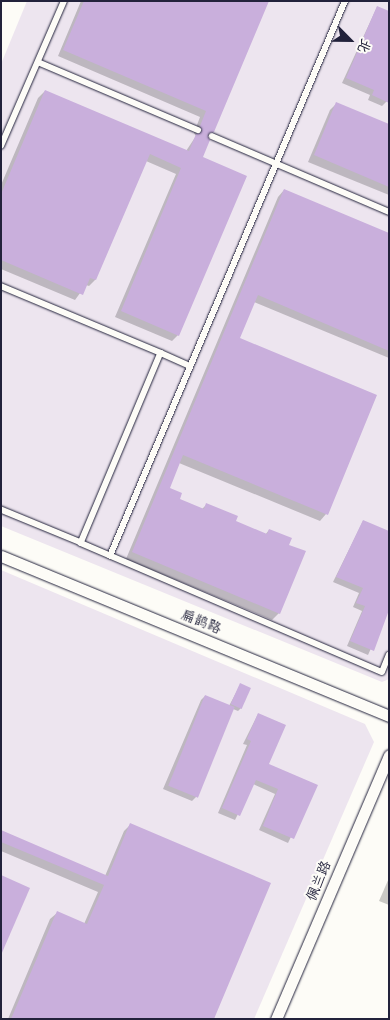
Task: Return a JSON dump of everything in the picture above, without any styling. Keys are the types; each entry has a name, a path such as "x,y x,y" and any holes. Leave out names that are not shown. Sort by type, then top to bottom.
{"street":[{"name":"扁鹊路","path":"1,556 389,716"},
{"name":"佩兰路","path":"276,1019 389,755"}],"lane":[{"path":"1,146 64,1"},
{"path":"110,556 345,1"},
{"path":"38,62 198,130"},
{"path":"212,136 389,212"},
{"path":"1,286 190,366"},
{"path":"81,543 161,353"},
{"path":"1,510 382,672 389,655"}],"shaded area":[{"path":"27,1 389,1 389,679 382,682 1,526 1,64"},
{"path":"1,570 365,724 374,742 254,1019 1,1019"}],"building":[{"path":"84,1 269,1 214,132 208,135 210,140 203,157 247,176 179,336 121,311 181,168 150,154 96,280 90,278 83,295 1,260 1,194 45,90 189,151 196,134 202,131 200,126 206,111 63,50"},
{"path":"377,6 389,11 389,103 372,95 374,90 346,78"},
{"path":"336,102 389,124 389,187 314,155"},
{"path":"284,189 389,233 389,351 258,295 240,338 377,395 328,515 183,455 170,488 182,493 180,499 204,509 206,503 238,516 236,521 267,534 269,529 292,538 289,545 306,551 280,614 132,552"},
{"path":"363,520 389,531 389,610 374,651 350,641 365,606 356,603 363,588 336,577"},
{"path":"240,683 251,688 242,709 231,704"},
{"path":"205,695 235,707 198,798 168,786"},
{"path":"258,713 286,725 269,764 318,785 294,839 263,826 278,789 256,780 240,816 222,808 251,741 247,739"},
{"path":"130,823 271,883 214,1019 11,1019 57,911 87,924 104,885 1,842 1,830 108,876"},
{"path":"1,875 30,888 1,955"}]}
